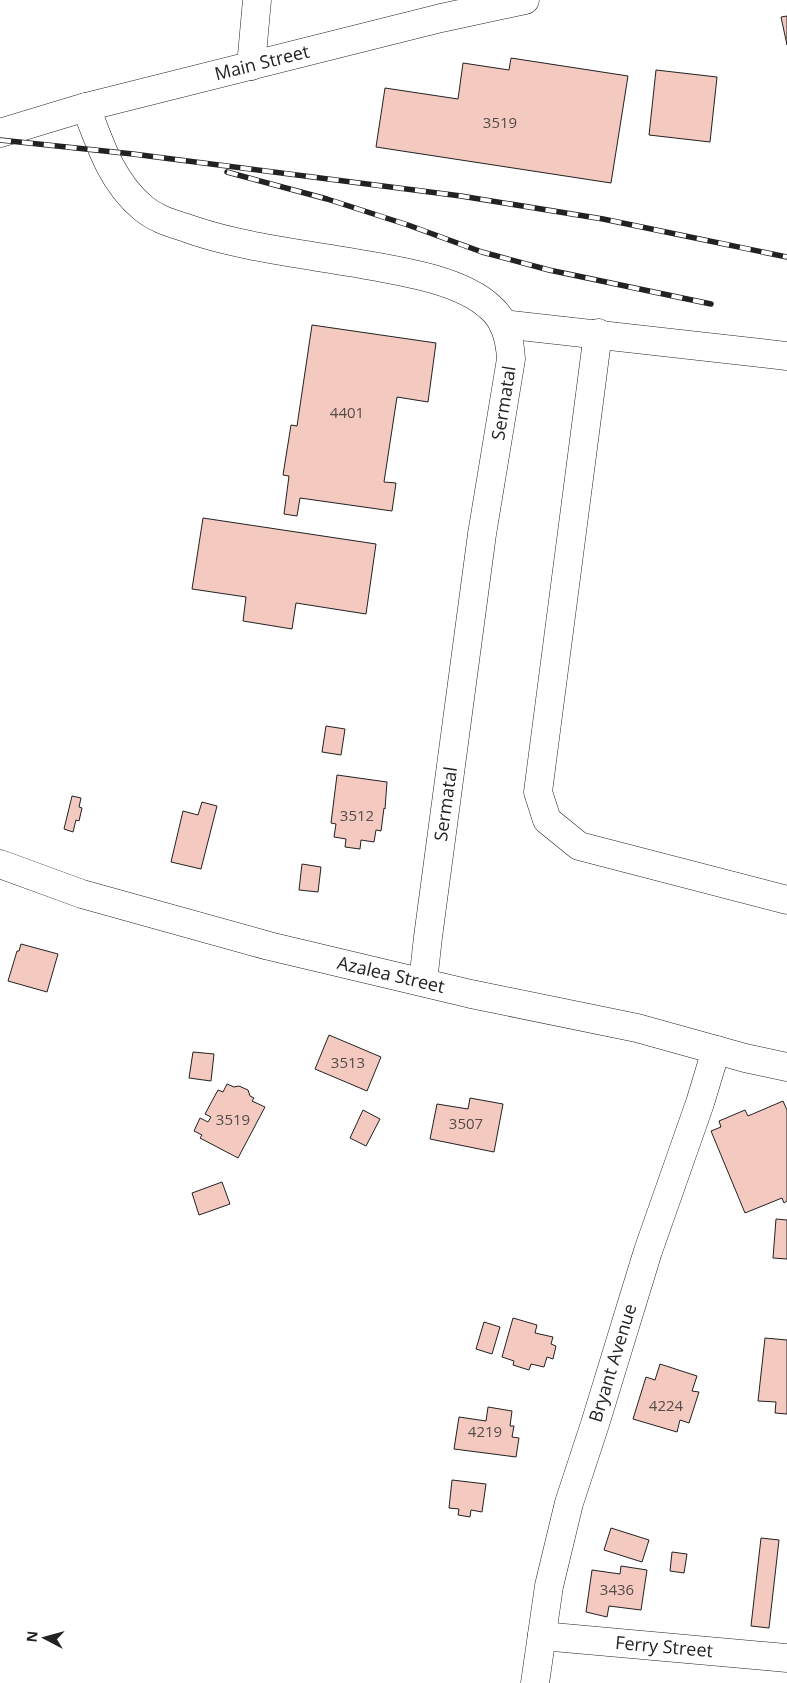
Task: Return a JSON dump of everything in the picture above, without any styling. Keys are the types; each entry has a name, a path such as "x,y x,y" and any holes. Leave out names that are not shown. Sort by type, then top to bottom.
{"street":[{"path":"251,66 257,0"},
{"name":"Main Street","path":"0,133 86,107 493,4 525,0"},
{"name":"Sermatal","path":"86,107 102,150 113,172 128,194 145,210 162,219 210,236 437,280 478,297 492,308 503,324 510,340 511,359 482,534 423,982"},
{"path":"503,324 598,333 787,356"},
{"path":"598,333 538,792 547,820 579,846 787,900"},
{"name":"Azalea Street","path":"0,864 101,899 269,946 423,982 637,1028 787,1067"},
{"name":"Bryant Avenue","path":"535,1683 549,1586 569,1503 648,1251 700,1103 716,1050"},
{"name":"Ferry Street","path":"542,1636 787,1658"}],"building":[{"path":"787,16 787,45 781,17"},
{"path":"511,58 628,76 611,183 376,147 385,88 458,99 463,63 509,70"},
{"path":"656,70 717,77 710,142 649,135"},
{"path":"312,325 436,343 428,402 397,397 384,482 396,483 392,511 300,498 297,516 284,514 289,476 283,475 291,425 297,426"},
{"path":"203,518 376,544 366,614 296,603 292,629 243,621 246,597 192,589"},
{"path":"326,726 345,729 341,755 322,752"},
{"path":"337,775 387,782 381,831 376,830 374,842 361,840 360,849 345,847 346,839 334,837 336,824 331,823"},
{"path":"72,796 81,798 79,807 82,808 79,821 76,820 73,832 64,829"},
{"path":"202,802 217,806 201,869 171,862 183,811 198,815"},
{"path":"302,864 321,867 318,892 299,890"},
{"path":"21,944 58,954 47,992 8,981"},
{"path":"329,1035 381,1057 367,1091 315,1069"},
{"path":"193,1052 214,1054 211,1081 189,1078"},
{"path":"227,1084 248,1090 250,1096 254,1098 252,1101 265,1107 238,1158 200,1138 202,1135 194,1131 200,1118 208,1122 211,1117 205,1114 218,1090 223,1092"},
{"path":"470,1098 503,1104 494,1152 430,1139 437,1104 468,1109"},
{"path":"783,1101 787,1110 787,1201 784,1203 782,1198 745,1213 711,1131 721,1127 719,1121 745,1110 748,1116"},
{"path":"363,1110 380,1119 366,1146 350,1138"},
{"path":"222,1182 230,1204 199,1215 192,1193"},
{"path":"776,1219 787,1220 787,1259 773,1258"},
{"path":"513,1318 537,1325 535,1333 553,1337 551,1344 556,1346 553,1359 547,1357 544,1367 531,1364 529,1370 513,1365 514,1361 502,1357"},
{"path":"484,1322 500,1327 492,1354 476,1349"},
{"path":"765,1338 787,1340 787,1414 775,1413 776,1402 758,1401"},
{"path":"660,1364 697,1376 692,1391 699,1392 689,1423 680,1420 677,1432 633,1419 646,1377 655,1380"},
{"path":"488,1407 512,1411 510,1426 514,1426 512,1437 519,1438 516,1457 454,1449 459,1417 486,1421"},
{"path":"452,1480 486,1484 482,1512 471,1510 470,1517 458,1515 459,1509 449,1508"},
{"path":"611,1528 649,1540 642,1562 604,1550"},
{"path":"761,1538 779,1540 769,1628 751,1626"},
{"path":"672,1552 687,1554 684,1573 670,1571"},
{"path":"621,1566 647,1570 641,1610 609,1606 607,1617 586,1612 592,1570 620,1574"}],"railway":[{"path":"0,140 133,154 461,196 603,219 787,257"},
{"path":"227,172 327,199 408,225 482,252 549,270 711,304"}]}
